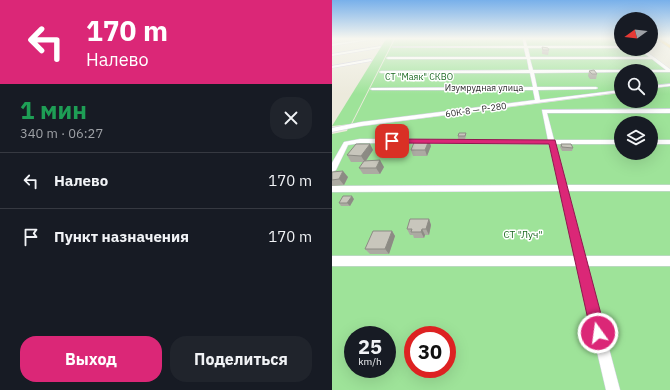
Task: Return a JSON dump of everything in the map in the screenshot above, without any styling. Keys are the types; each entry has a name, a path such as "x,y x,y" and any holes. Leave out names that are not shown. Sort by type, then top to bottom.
{"street":[{"path":"388,58 653,58 670,71"},
{"path":"528,58 538,101"},
{"path":"332,67 371,60"},
{"path":"658,72 670,71"},
{"path":"381,72 614,72"},
{"path":"658,86 670,85"},
{"name":"Изумрудная улица","path":"372,89 596,88"},
{"name":"60К-8 — Р-280","path":"332,130 361,124 614,92"},
{"path":"613,390 544,111 670,111"},
{"path":"332,170 346,143 360,141 614,142"},
{"path":"658,142 670,142"},
{"path":"332,189 670,188"},
{"path":"332,261 670,261"}],"green space":[{"path":"375,57 385,57 351,124 332,126"},
{"name":"СТ \"Маяк\" СКВО","path":"386,57 653,57 670,70 670,84 658,85 658,64 614,64 614,91 352,124"},
{"name":"СТ \"Луч\"","path":"670,86 670,390 332,390 332,134 347,131 348,128 614,94 614,108 658,108 658,88"}],"building":[{"path":"594,70 597,74 592,74 589,71"},
{"path":"459,133 466,133 465,136 458,136"},
{"path":"415,140 429,140 425,150 411,150"},
{"path":"356,144 370,144 361,156 347,155"},
{"path":"561,144 571,144 573,148 562,147"},
{"path":"380,160 376,168 359,168 364,161"},
{"path":"343,171 339,179 332,180 332,172"},
{"path":"343,196 352,196 347,203 339,203"},
{"path":"410,219 429,219 426,229 422,229 421,232 411,232 412,229 407,229"},
{"path":"373,231 392,231 385,249 365,249"}],"route":[{"path":"392,141 552,142 598,333"}]}
